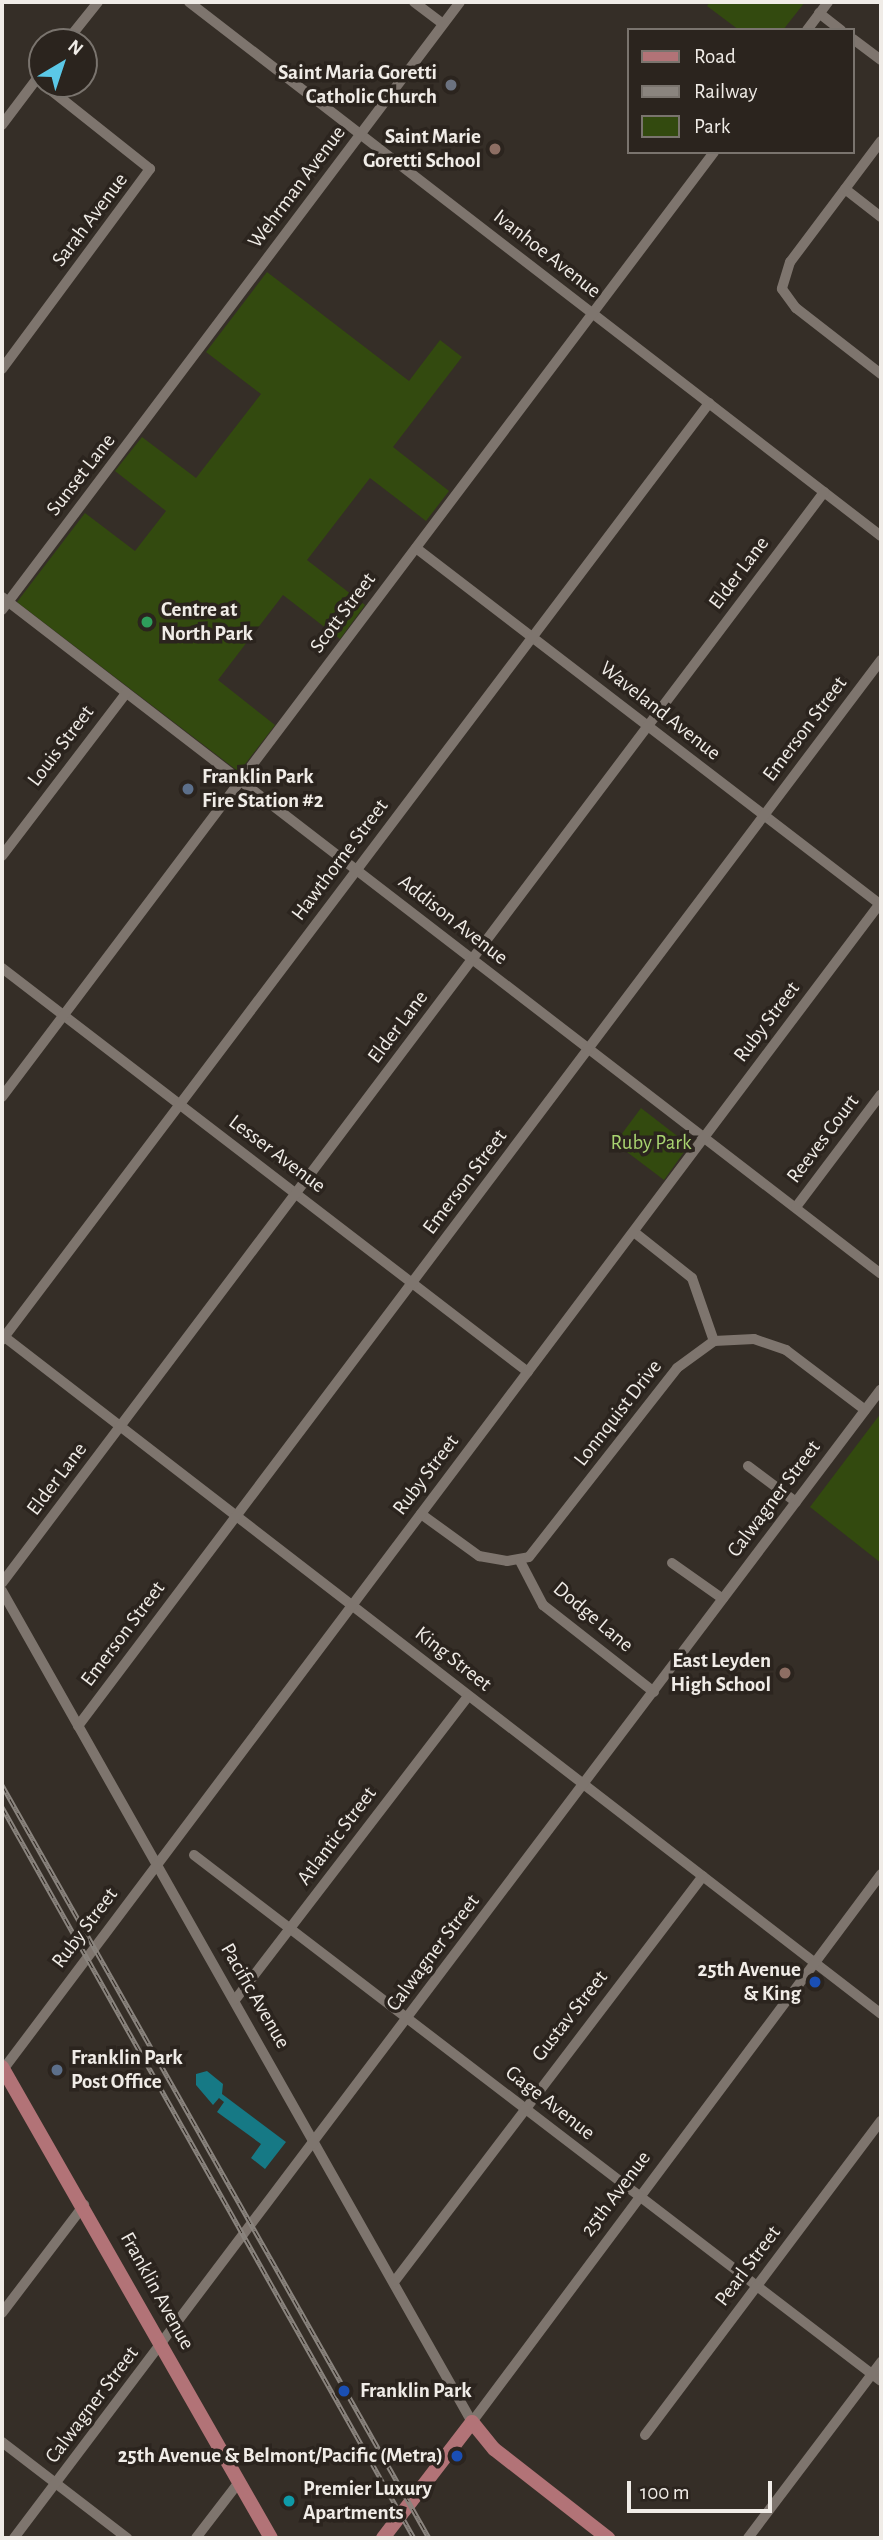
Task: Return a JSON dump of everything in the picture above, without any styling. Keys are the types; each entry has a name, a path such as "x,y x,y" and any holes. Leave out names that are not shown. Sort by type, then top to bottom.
{"main road":[{"name":"Franklin Avenue","path":"2,2069 84,2205 271,2538"},
{"name":"25th Avenue","path":"383,2538 472,2422"},
{"path":"472,2422 494,2449 608,2538"}],"street":[{"path":"77,28 98,2"},
{"path":"414,2 443,24"},
{"name":"Wehrman Avenue","path":"192,363 460,2"},
{"path":"808,28 828,2"},
{"name":"Ivanhoe Avenue","path":"192,3 881,536"},
{"path":"819,13 838,28"},
{"path":"855,40 881,60"},
{"path":"2,125 28,95"},
{"name":"Sarah Avenue","path":"2,369 150,169 63,98"},
{"path":"881,141 786,269 782,289 796,308 881,374"},
{"name":"Scott Street","path":"2,1097 713,154"},
{"path":"845,189 881,217"},
{"name":"Sunset Lane","path":"4,603 192,363"},
{"name":"Hawthorne Street","path":"3,1337 709,403"},
{"name":"Elder Lane","path":"2,1583 824,492"},
{"name":"Waveland Avenue","path":"416,548 881,904"},
{"name":"Addison Avenue","path":"4,603 126,693 881,1274"},
{"name":"Emerson Street","path":"78,1726 590,1050 881,660"},
{"name":"Louis Street","path":"2,856 126,693"},
{"name":"Ruby Street","path":"2,2069 881,904"},
{"name":"Lesser Avenue","path":"2,968 528,1372"},
{"name":"Reeves Court","path":"796,1207 881,1094"},
{"path":"634,1232 692,1278 714,1340 754,1339 786,1350 865,1410"},
{"name":"King Street","path":"3,1337 881,2014"},
{"name":"Lonnquist Drive","path":"520,1560 537,1549 677,1368 714,1340"},
{"name":"Calwagner Street","path":"14,2538 881,1389"},
{"path":"748,1466 796,1502"},
{"path":"421,1514 479,1556 520,1560"},
{"name":"Dodge Lane","path":"520,1560 543,1605 654,1692"},
{"path":"673,1563 723,1599"},
{"name":"Pacific Avenue","path":"2,1591 316,2141 472,2422"},
{"name":"Atlantic Street","path":"235,2000 468,1696"},
{"name":"Gage Avenue","path":"194,1855 877,2378"},
{"name":"25th Avenue","path":"472,2422 881,1874"},
{"name":"Gustav Street","path":"394,2282 703,1876"},
{"name":"Pearl Street","path":"645,2435 881,2121"},
{"path":"2,2313 84,2205"},
{"path":"748,2538 877,2378 881,2362"},
{"path":"2,2442 127,2538"},
{"path":"196,2538 239,2482"}],"green space":[{"path":"710,2 805,2 785,28 736,28 707,6"},
{"path":"267,272 409,381 440,340 462,357 393,447 449,491 426,521 370,478 307,560 365,605 340,639 283,595 218,680 275,725 239,772 17,602 85,513 135,551 166,511 115,471 142,437 196,478 261,394 206,352"},
{"name":"Ruby Park","path":"641,1108 689,1145 664,1180 615,1143"},
{"path":"881,1413 881,1563 810,1507"}],"water":[{"path":"207,2071 223,2084 222,2094 286,2142 265,2169 251,2158 261,2144 217,2112 224,2102 219,2098 213,2105 196,2085 196,2074"}],"railway":[{"path":"2,1785 429,2538"},
{"path":"2,1807 414,2538"}],"place":[{"name":"Saint Maria Goretti Catholic Church","path":"451,85"},
{"name":"Saint Marie Goretti School","path":"495,149"},
{"name":"Centre at North Park","path":"147,622"},
{"name":"Franklin Park Fire Station #2","path":"188,789"},
{"name":"East Leyden High School","path":"785,1673"},
{"name":"25th Avenue & King","path":"815,1982"},
{"name":"Franklin Park Post Office","path":"57,2070"},
{"name":"Franklin Park","path":"344,2391"},
{"name":"25th Avenue & Belmont/Pacific (Metra)","path":"457,2456"},
{"name":"Premier Luxury Apartments","path":"289,2501"}]}
